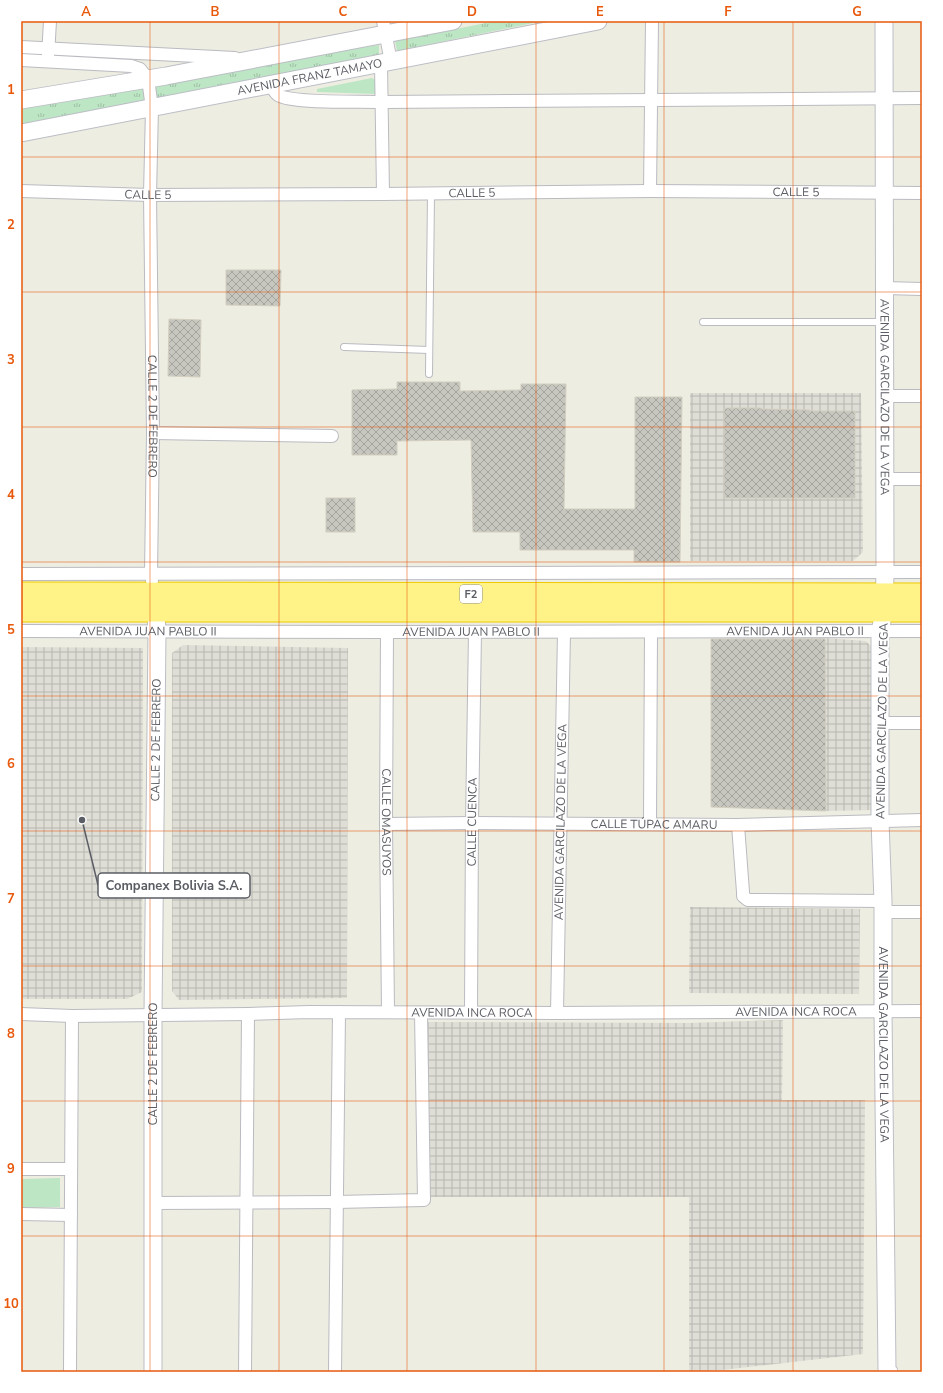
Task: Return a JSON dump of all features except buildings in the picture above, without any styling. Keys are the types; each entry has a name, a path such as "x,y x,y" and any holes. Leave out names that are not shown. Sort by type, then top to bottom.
{"highway":[{"name":"AVENIDA JUAN PABLO II","path":"21,593 156,613"},
{"name":"AVENIDA JUAN PABLO II","path":"21,611 156,613 884,603 922,594"},
{"name":"AVENIDA JUAN PABLO II","path":"884,603 922,611"}],"street":[{"path":"48,61 50,21"},
{"path":"21,100 258,59 392,27 453,21"},
{"name":"AVENIDA FRANZ TAMAYO","path":"21,133 598,21"},
{"path":"650,191 652,21"},
{"name":"AVENIDA GARCILAZO DE LA VEGA","path":"884,21 884,603 880,632 880,821 883,906 886,1371"},
{"path":"383,194 382,102 392,27"},
{"path":"21,47 258,59"},
{"path":"21,60 131,66 140,69 148,79"},
{"name":"CALLE 2 DE FEBRERO","path":"148,79 152,108 150,195 153,433 151,574 156,613 153,1015 153,1372"},
{"path":"271,85 275,92 280,96 296,100 382,102 922,98"},
{"name":"CALLE 5","path":"21,191 150,195 431,194 650,191 922,193"},
{"path":"885,288 922,289"},
{"path":"885,396 922,396"},
{"path":"153,433 332,436"},
{"path":"884,479 922,479"},
{"path":"21,574 922,572"},
{"name":"AVENIDA JUAN PABLO II","path":"21,631 156,613 387,632 922,631"},
{"name":"CALLE OMASUYOS","path":"387,632 386,824 388,1012"},
{"name":"CALLE CUENCA","path":"471,1012 475,632"},
{"name":"AVENIDA GARCILAZO DE LA VEGA","path":"557,1013 564,632"},
{"path":"650,823 651,632"},
{"path":"880,723 922,723"},
{"name":"CALLE TÚPAC AMARU","path":"386,824 472,822 738,825 922,820"},
{"path":"738,825 743,892 744,896 748,900 883,906 922,912"},
{"name":"AVENIDA INCA ROCA","path":"21,1014 72,1016 339,1012 557,1013 922,1011"},
{"path":"335,1372 339,1012"},
{"path":"153,1203 424,1200 421,1012"},
{"path":"245,1372 248,1014"},
{"path":"70,1372 72,1016"},
{"path":"21,1169 71,1170"},
{"path":"21,1214 70,1215"}],"lane":[{"path":"429,374 431,194"},
{"path":"703,322 885,322"},
{"path":"344,347 429,350"}],"shaded area":[{"path":"690,393 861,393 863,552 853,561 690,561"},
{"path":"825,638 866,641 874,650 874,810 826,811 711,807 711,639"},
{"path":"183,645 348,648 347,998 179,1000 172,991 172,653"},
{"path":"21,647 143,648 142,992 127,999 21,999"},
{"path":"690,907 860,909 859,994 689,993"},
{"path":"783,1020 782,1100 865,1100 863,1354 722,1370 689,1371 689,1197 426,1197 427,1022 689,1023"}],"green space":[{"path":"496,21 543,21 397,51 395,41"},
{"path":"379,45 379,57 21,126 21,104 100,88"},
{"path":"372,78 375,80 375,94 317,92 317,89"},
{"path":"60,1178 60,1207 21,1208 21,1179"}],"place":[{"name":"Companex Bolivia S.A.","path":"82,820"}]}
